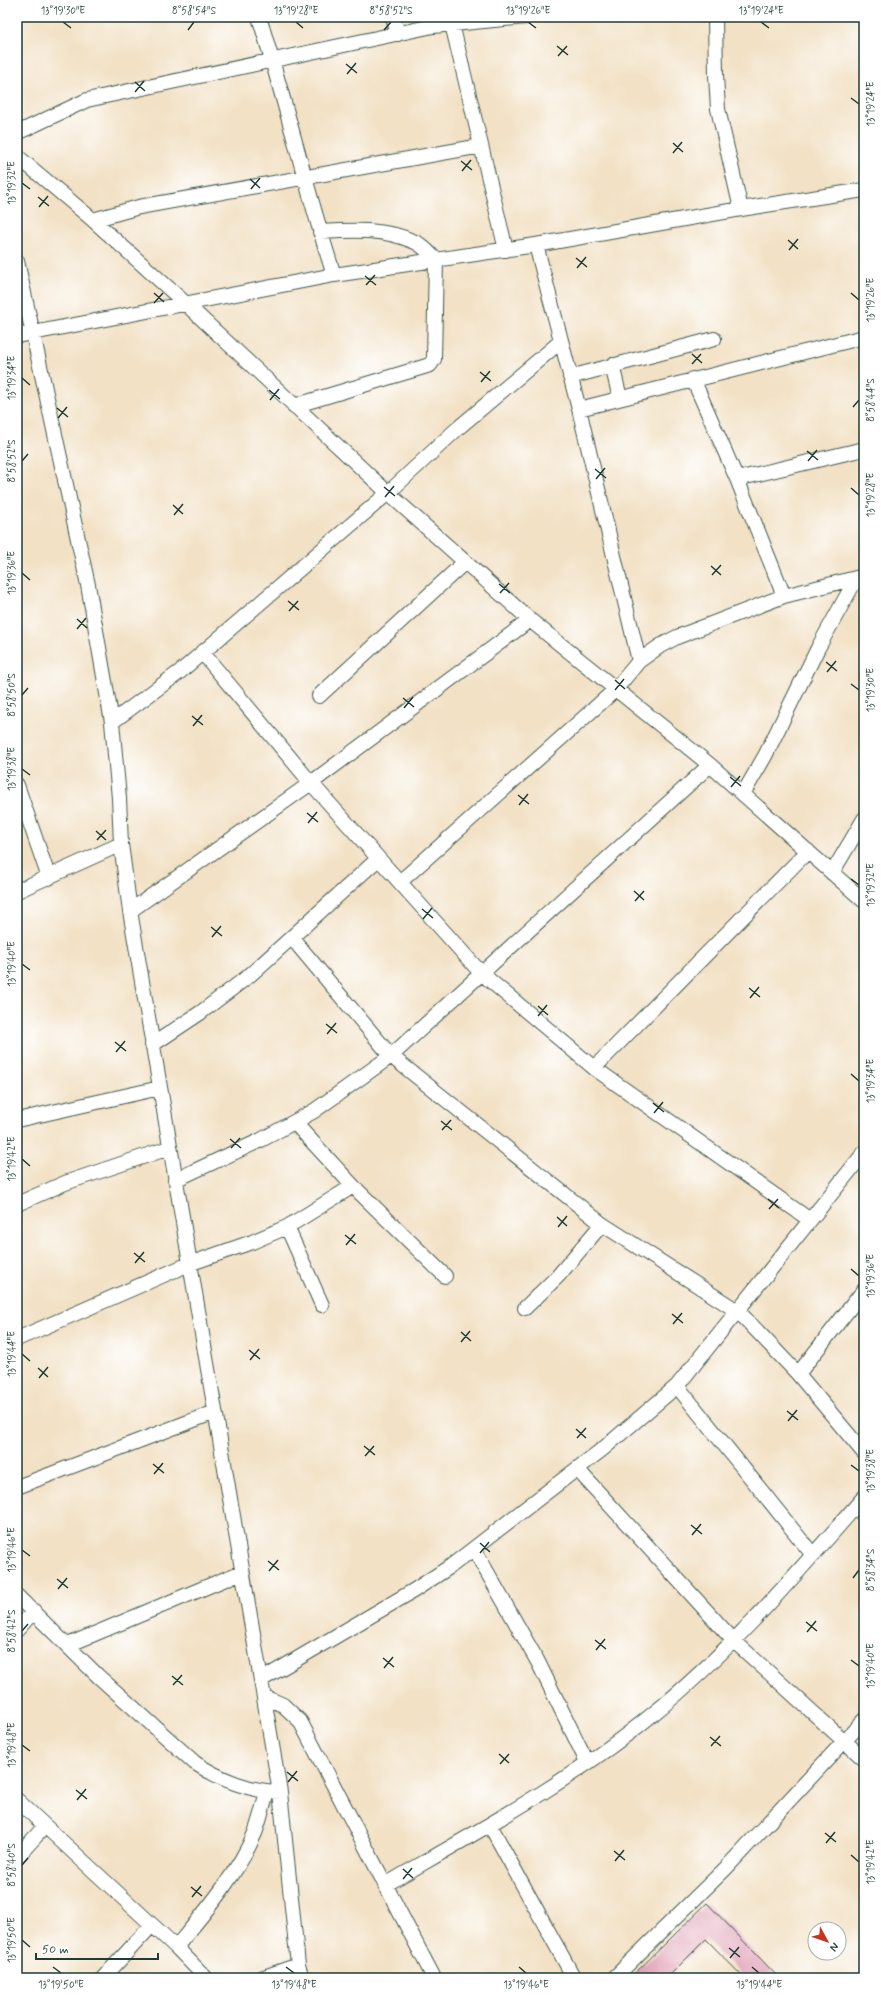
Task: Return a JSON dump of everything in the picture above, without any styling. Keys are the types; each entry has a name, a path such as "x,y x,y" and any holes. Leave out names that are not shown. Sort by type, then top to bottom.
{"street":[{"path":"259,17 288,110 305,179 334,275"},
{"path":"393,17 398,34"},
{"path":"17,133 87,100 433,26 490,19 526,17"},
{"path":"715,17 718,109 741,209"},
{"path":"452,24 506,250"},
{"path":"93,220 139,207 305,179 481,146"},
{"path":"17,156 93,220 185,303 388,494 530,620 710,765 864,901"},
{"path":"17,336 334,275 506,250 741,209 864,190"},
{"path":"294,406 430,365 434,359 436,260 416,242 386,232 351,230 320,232"},
{"path":"536,245 560,342 579,408 639,661"},
{"path":"17,261 34,332 88,585 112,722 119,798 121,844 130,910 169,1148 242,1572 265,1696 274,1792 300,1972 261,1978"},
{"path":"579,408 864,337"},
{"path":"570,376 714,338"},
{"path":"112,722 181,671 388,494 457,429 560,342"},
{"path":"612,365 620,398"},
{"path":"693,380 737,479 784,596"},
{"path":"737,479 864,449"},
{"path":"318,696 465,562"},
{"path":"401,882 615,690 639,661 677,637 784,596 860,578"},
{"path":"743,794 765,756 818,648 860,578"},
{"path":"130,910 312,783 530,620"},
{"path":"202,652 378,860 401,882 481,973 594,1068 810,1220"},
{"path":"175,1180 261,1140 294,1122 314,1110 391,1056 710,765"},
{"path":"17,785 49,878"},
{"path":"832,873 864,819"},
{"path":"17,891 49,878 121,844"},
{"path":"594,1068 808,851"},
{"path":"152,1046 231,990 292,938 378,860"},
{"path":"292,938 391,1056 602,1224 739,1312 798,1374 862,1447"},
{"path":"17,1120 160,1088"},
{"path":"294,1122 353,1186 445,1276"},
{"path":"17,1204 64,1183 169,1148"},
{"path":"261,1680 413,1591 474,1549 577,1469 677,1386 739,1312 810,1220 864,1154"},
{"path":"17,1339 189,1264 252,1242 287,1227 353,1186"},
{"path":"525,1308 558,1276 602,1224"},
{"path":"287,1227 322,1305"},
{"path":"798,1374 864,1290"},
{"path":"677,1386 813,1555"},
{"path":"17,1487 215,1412"},
{"path":"577,1469 733,1640 843,1742 864,1759"},
{"path":"385,1884 490,1825 587,1762 653,1714 733,1640 813,1555 864,1497"},
{"path":"474,1549 538,1662 587,1762"},
{"path":"68,1645 242,1572"},
{"path":"17,1596 34,1611 98,1676 195,1763 214,1774 274,1792"},
{"path":"17,1630 34,1611"},
{"path":"265,1696 283,1705 300,1721 434,1978"},
{"path":"614,1978 726,1868 864,1720"},
{"path":"176,1947 204,1913 239,1863 274,1792"},
{"path":"17,1800 176,1947 206,1978"},
{"path":"490,1825 574,1978"},
{"path":"17,1857 45,1826"},
{"path":"103,1978 152,1925"}],"building":[{"path":"707,1903 779,1978 744,1978 706,1939 667,1978 630,1978"}]}
